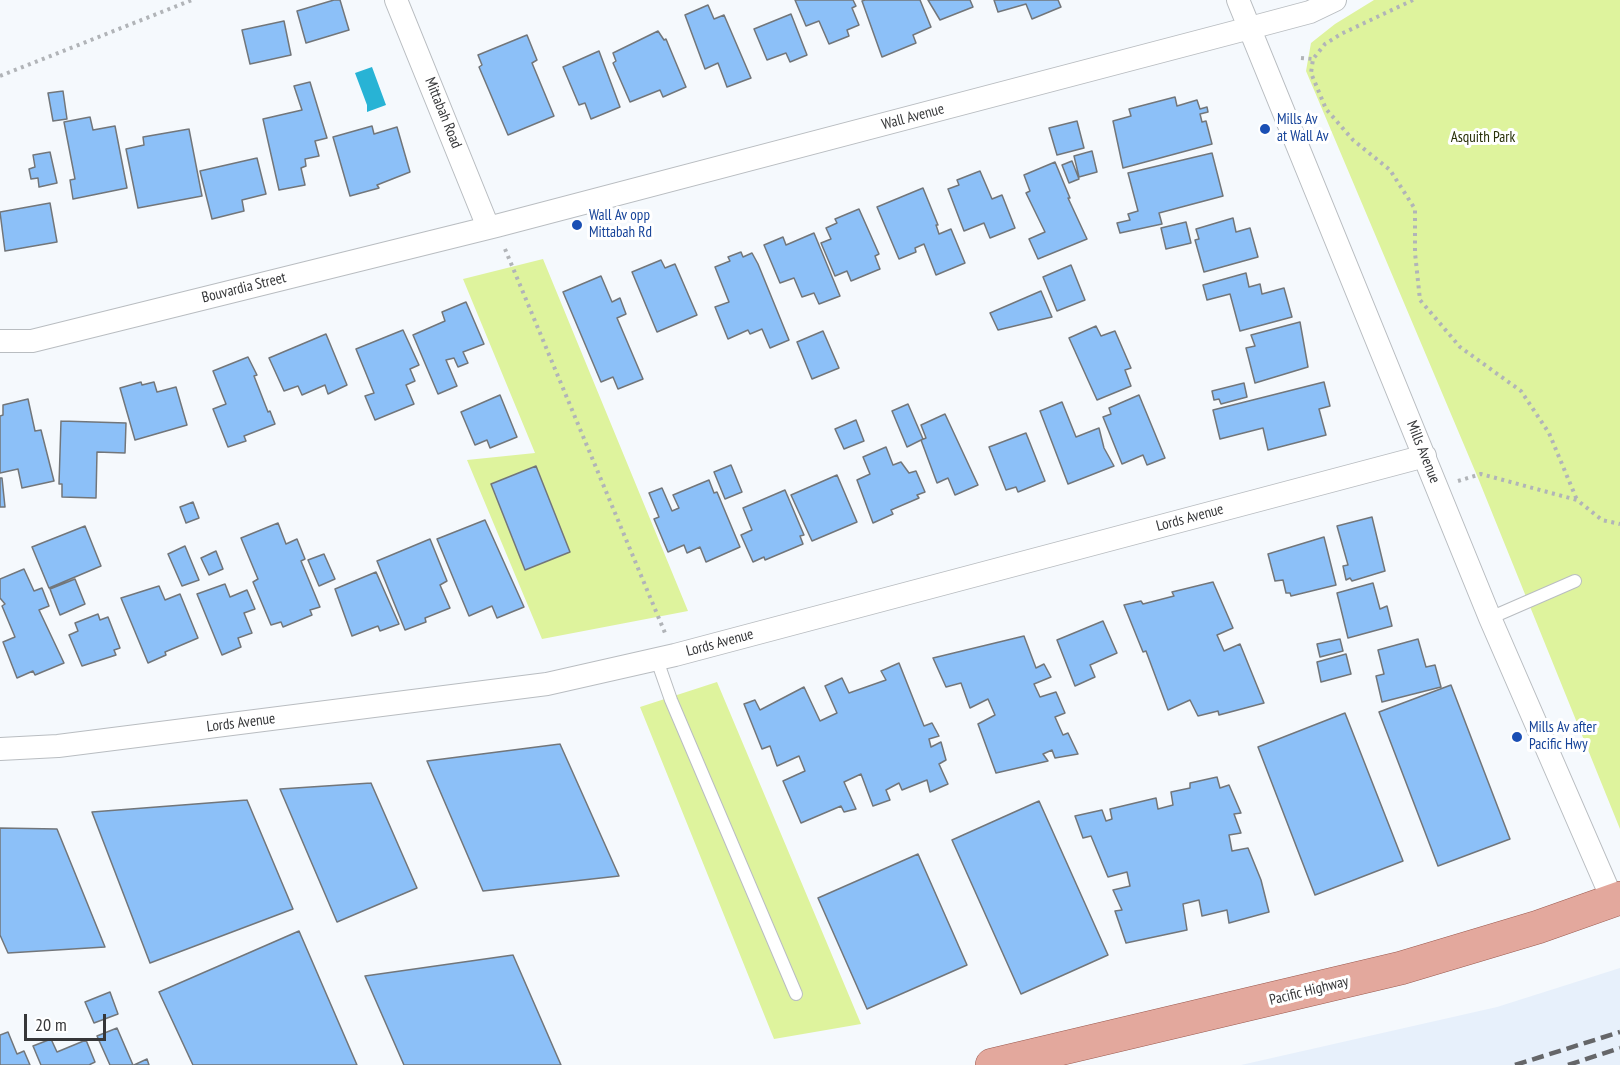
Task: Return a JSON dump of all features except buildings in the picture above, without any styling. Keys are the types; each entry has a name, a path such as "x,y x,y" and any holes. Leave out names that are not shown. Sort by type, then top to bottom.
{"main road":[{"name":"Pacific Highway","path":"992,1065 1390,971 1617,900"}],"street":[{"name":"Mittabah Road","path":"396,0 492,227"},
{"name":"Mills Avenue","path":"1238,0 1490,618 1617,900"},
{"name":"Wall Avenue","path":"492,227 1310,12 1335,0"},
{"name":"Bouvardia Street","path":"0,341 32,341 492,227"},
{"name":"Lords Avenue","path":"0,749 70,744 548,684 666,658 1425,456"}],"lane":[{"path":"1490,618 1575,581"},
{"path":"666,658 671,700 796,994"}],"path":[{"path":"0,76 192,0"},
{"path":"1413,0 1325,44 1313,59 1311,73 1326,109 1353,140 1390,170 1415,209 1415,253 1420,300 1460,347 1521,391 1549,433 1577,500"},
{"path":"1301,58 1313,59"},
{"path":"492,227 666,658"},
{"path":"1438,487 1481,474 1577,500 1602,520 1620,524"}],"shaded area":[{"path":"1620,968 1620,1065 1241,1065 1497,1007"}],"green space":[{"name":"Asquith Park","path":"1374,0 1620,0 1620,829 1478,478 1306,71 1311,43 1335,24"},
{"path":"543,259 688,611 542,639 467,460 535,453 463,279"},
{"path":"717,682 861,1024 774,1039 640,707"}],"water":[{"path":"372,67 386,105 367,112 367,105 355,73"}],"railway":[{"path":"1515,1065 1620,1032"},
{"path":"1568,1065 1620,1048"}],"place":[{"name":"Mills Av at Wall Av","path":"1265,129"},
{"name":"Wall Av opp Mittabah Rd","path":"577,225"},
{"name":"Mills Av after Pacific Hwy","path":"1517,737"}]}
